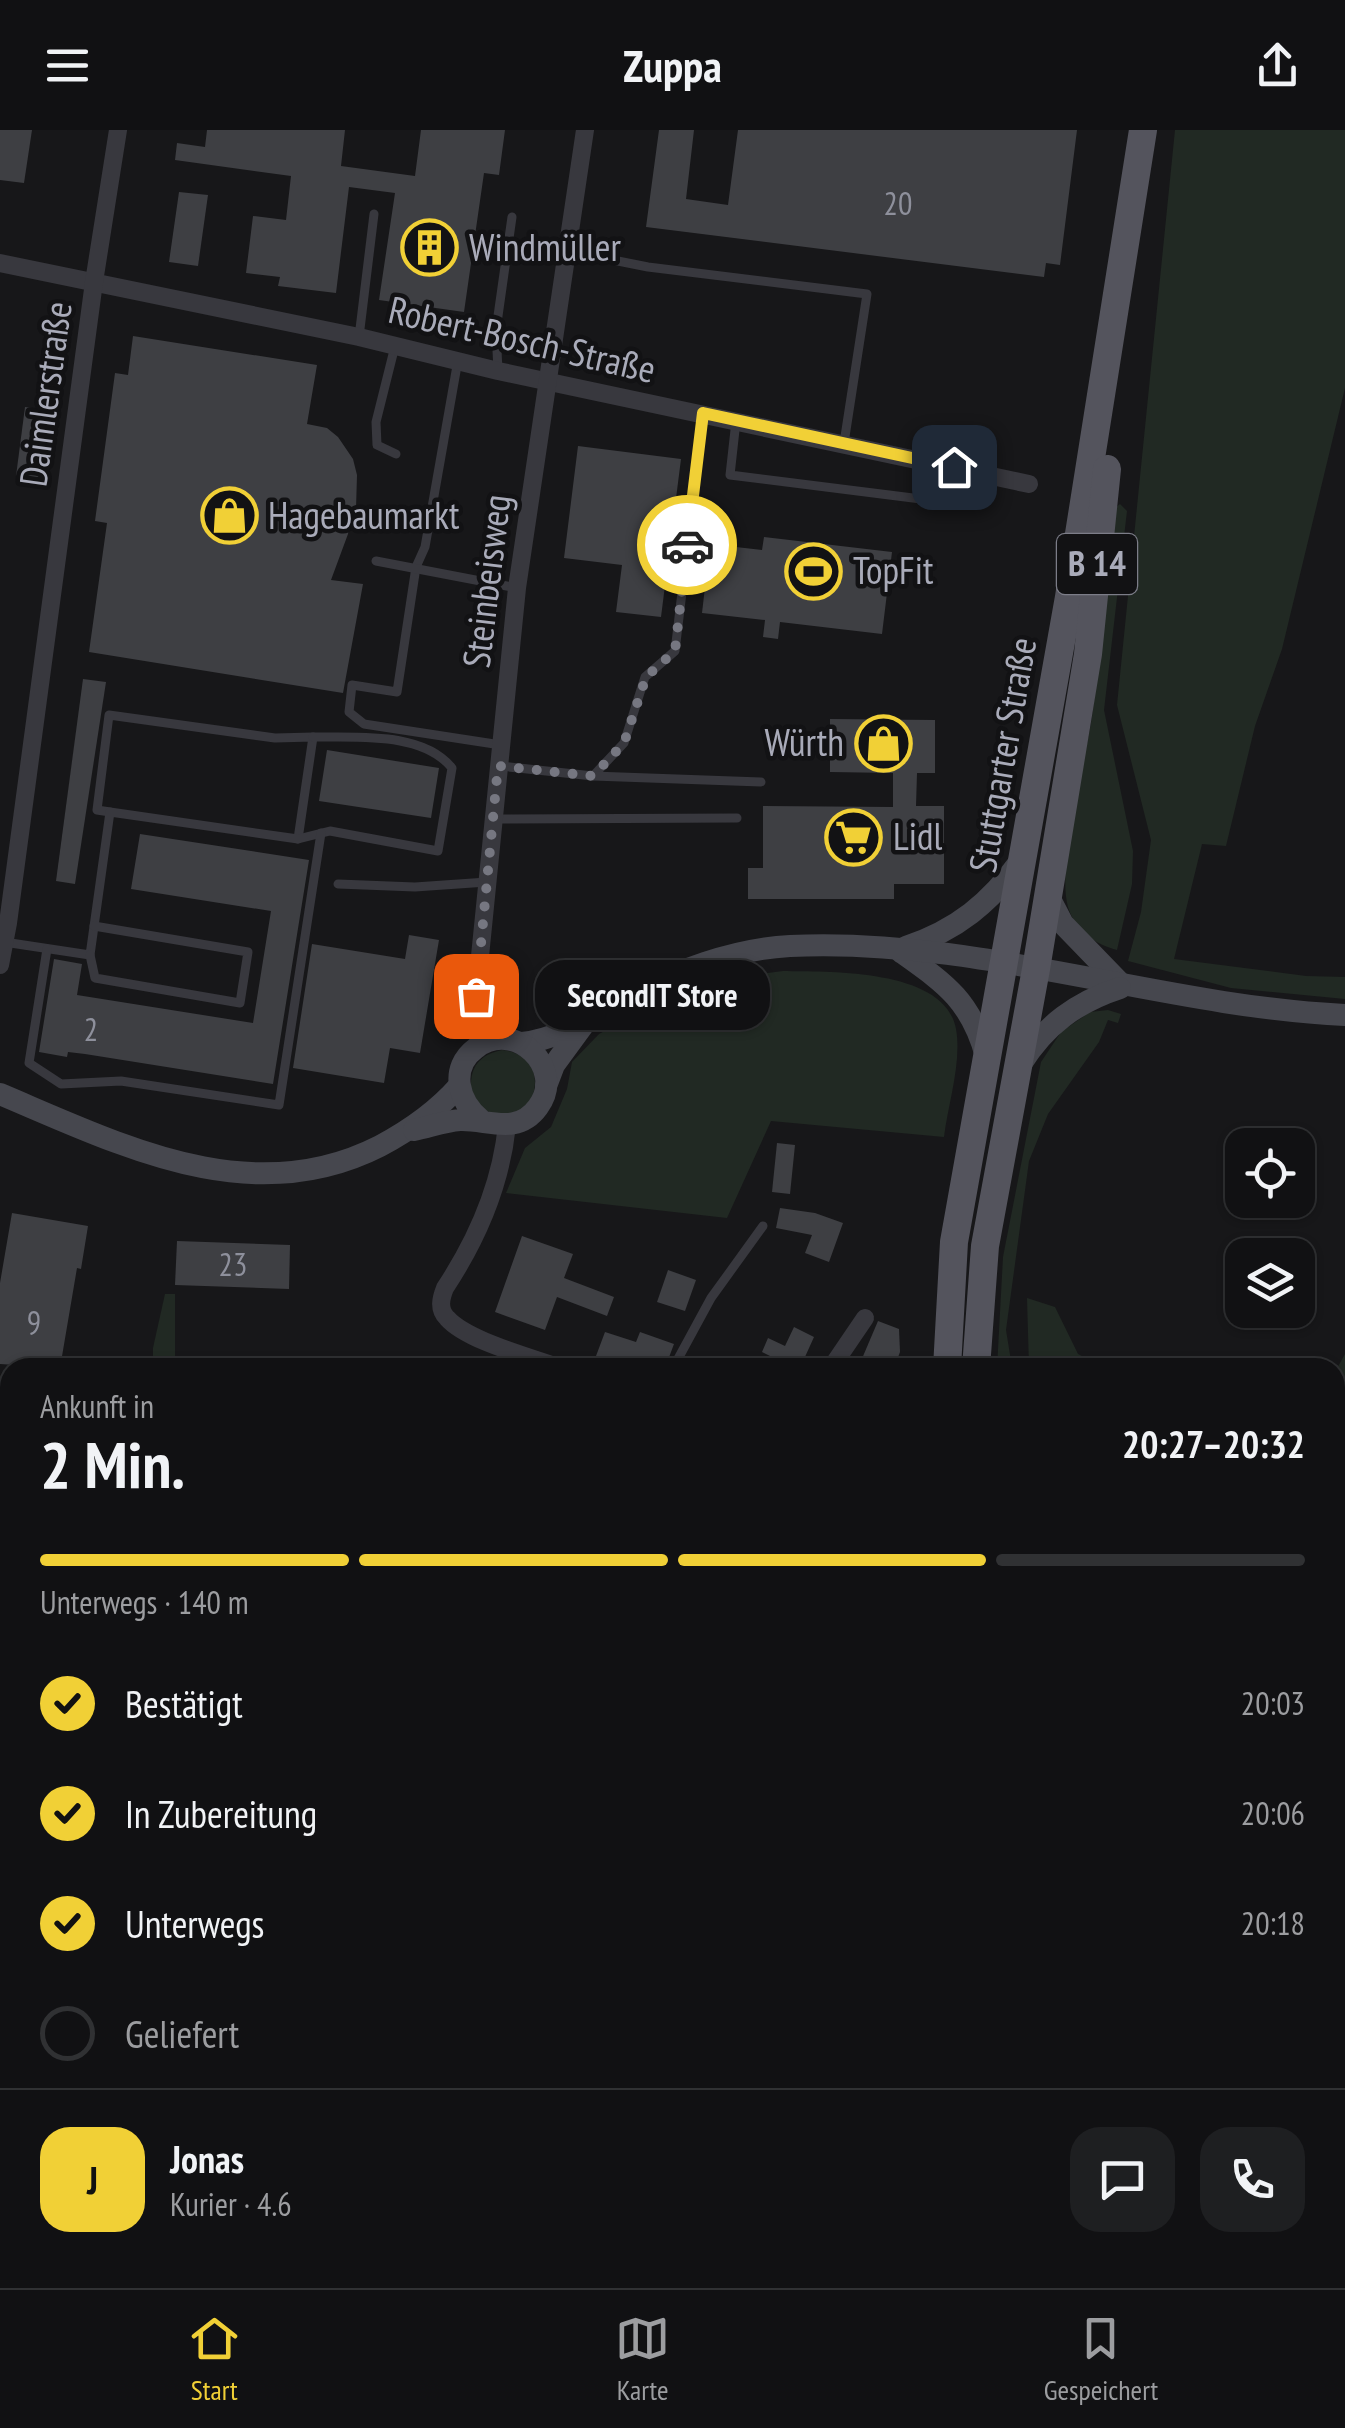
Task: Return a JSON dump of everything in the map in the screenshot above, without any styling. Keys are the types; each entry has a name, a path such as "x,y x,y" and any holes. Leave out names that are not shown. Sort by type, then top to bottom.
{"main road":[{"name":"Stuttgarter Straße","path":"948,1358 954,1242 1069,597 1141,143"},
{"name":"Stuttgarter Straße","path":"977,1358 985,1246 1017,1071 1044,971 1048,895 1088,654 1141,143"}],"street":[{"name":"Daimlerstraße","path":"0,965 118,130"},
{"name":"Steinbeisweg","path":"488,1041 476,996 492,818 517,588 585,130"},
{"name":"Robert-Bosch-Straße","path":"0,262 1029,484"},
{"path":"898,950 936,937 970,917 1000,890 1023,858"},
{"path":"1048,895 1063,924 1115,985"},
{"path":"481,1120 462,1100 459,1086 464,1062 474,1049 488,1041 542,1041 662,979 745,953 788,946 898,950 1004,964 1242,1007 1345,1016"},
{"path":"898,950 956,992 980,1034 986,1056"},
{"path":"1017,1071 1050,1026 1072,1008 1115,985"},
{"path":"0,1094 156,1158 208,1170 278,1175 318,1169 359,1156 406,1132 454,1120 481,1120 507,1126 529,1117 543,1098 554,1065 586,1021"},
{"path":"522,1043 541,1061 546,1087"},
{"path":"406,1132 459,1086"},
{"path":"507,1126 505,1149 487,1212 446,1288 442,1309 456,1326 534,1358"},
{"path":"839,1358 865,1318"}],"lane":[{"path":"360,337 374,214"},
{"path":"498,371 496,330 512,218"},
{"path":"566,251 648,267 867,294 844,443"},
{"path":"396,345 376,422 378,445 396,454"},
{"path":"458,360 426,547 416,567 397,692 352,685 348,712 364,724 500,746"},
{"path":"593,776 624,743 646,677 675,651 703,413"},
{"path":"736,421 730,475 921,499 924,473 917,458"},
{"path":"376,561 517,588"},
{"path":"109,715 276,738 377,738 439,752 452,768 438,850 330,831 298,839 110,812 97,810 109,715"},
{"path":"298,839 313,738"},
{"path":"498,766 593,776 761,782"},
{"path":"94,926 248,952 240,1003 95,978 90,955 94,926 110,812"},
{"path":"492,818 737,818"},
{"path":"47,949 28,1064 62,1084 120,1080 279,1105 321,833"},
{"path":"338,884 415,887 487,882"},
{"path":"4,942 90,955"},
{"path":"679,1358 711,1298 763,1226"}],"shaded area":[{"path":"1175,130 1345,130 1345,388 1282,649 1255,726 1226,846 1202,844 1174,959 1306,976 1345,977 1345,999 1231,988 1128,961 1141,912 1151,840 1117,705"},
{"path":"1120,504 1127,511 1104,710 1133,851 1132,884 1117,950 1093,940 1081,929 1071,915 1065,888 1069,838 1096,684 1113,510"},
{"path":"783,971 855,974 909,984 931,994 947,1009 956,1029 957,1055 944,1137 771,1121 727,1218 506,1193 525,1148 551,1127 567,1089 572,1062 599,1034 645,1009 731,978"},
{"path":"1108,1010 1121,1014 1118,1023 1108,1020 1099,1042 1048,1114 1029,1161 1006,1330 1011,1358 998,1358 1003,1257 1041,1062 1061,1032 1090,1012"},
{"path":"502,1050 529,1063 535,1088 529,1108 499,1119 472,1101 471,1082 479,1062"},
{"path":"165,1294 175,1294 175,1358 153,1358"},
{"path":"1027,1298 1055,1307 1078,1354 1086,1358 1029,1358"}],"building":[{"path":"0,130 32,130 24,183 0,180"},
{"path":"207,130 345,130 341,166 415,176 421,130 505,130 499,175 484,173 464,312 379,300 395,193 349,187 336,293 278,286 280,277 246,273 253,216 286,220 291,176 175,160 177,143 205,147"},
{"path":"659,130 694,130 686,199 728,205 738,130 1077,130 1060,265 1046,263 1044,277 646,227"},
{"path":"179,192 208,195 198,266 169,262"},
{"name":"Hagebaumarkt","path":"133,336 317,365 307,424 327,428 338,437 353,459 357,475 356,509 352,508 348,534 331,580 363,584 343,693 89,652 107,523 95,521 115,373 128,375"},
{"path":"25,407 47,410 38,479 16,476"},
{"path":"578,446 681,459 661,617 616,612 622,565 564,558"},
{"path":"764,537 892,552 882,634 780,622 778,639 763,637 765,620 702,613 710,544 762,550"},
{"path":"83,679 106,682 75,884 56,881"},
{"name":"Lidl","path":"830,719 935,720 935,773 917,773 916,806 944,806 944,884 894,884 894,899 748,899 748,868 763,868 763,806 893,807 893,773 830,772"},
{"path":"327,750 439,768 431,818 319,801"},
{"path":"140,834 309,860 273,1084 85,1054 68,1052 67,1057 39,1052 54,959 82,964 77,995 253,1023 271,911 131,889"},
{"path":"409,935 439,940 420,1053 390,1048 384,1083 293,1068 312,944 405,959"},
{"path":"777,1143 795,1145 790,1194 772,1192"},
{"path":"780,1208 815,1213 843,1223 829,1262 805,1253 812,1235 776,1228"},
{"path":"12,1213 88,1226 62,1358 0,1358 0,1283"},
{"path":"522,1236 573,1254 564,1278 614,1297 607,1316 557,1297 545,1330 495,1312"},
{"path":"177,1241 290,1245 289,1289 175,1285"},
{"path":"668,1270 696,1280 685,1311 657,1302"},
{"path":"878,1321 899,1329 898,1358 862,1358"},
{"path":"794,1327 814,1337 805,1358 774,1358 762,1352 768,1338 785,1346"},
{"path":"605,1332 636,1342 640,1332 674,1344 669,1358 596,1356"}],"way so far":[{"path":"476,996 498,766 593,776 624,743 646,677 675,651 687,545"}],"place":[{"name":"Windmüller","path":"430,248"},
{"name":"Hagebaumarkt","path":"229,516"},
{"name":"TopFit","path":"814,571"},
{"name":"Würth","path":"883,743"},
{"name":"Lidl","path":"854,837"},
{"name":"SecondIT Store","path":"476,996"}],"route":[{"path":"687,545 703,413 954,467"}]}
